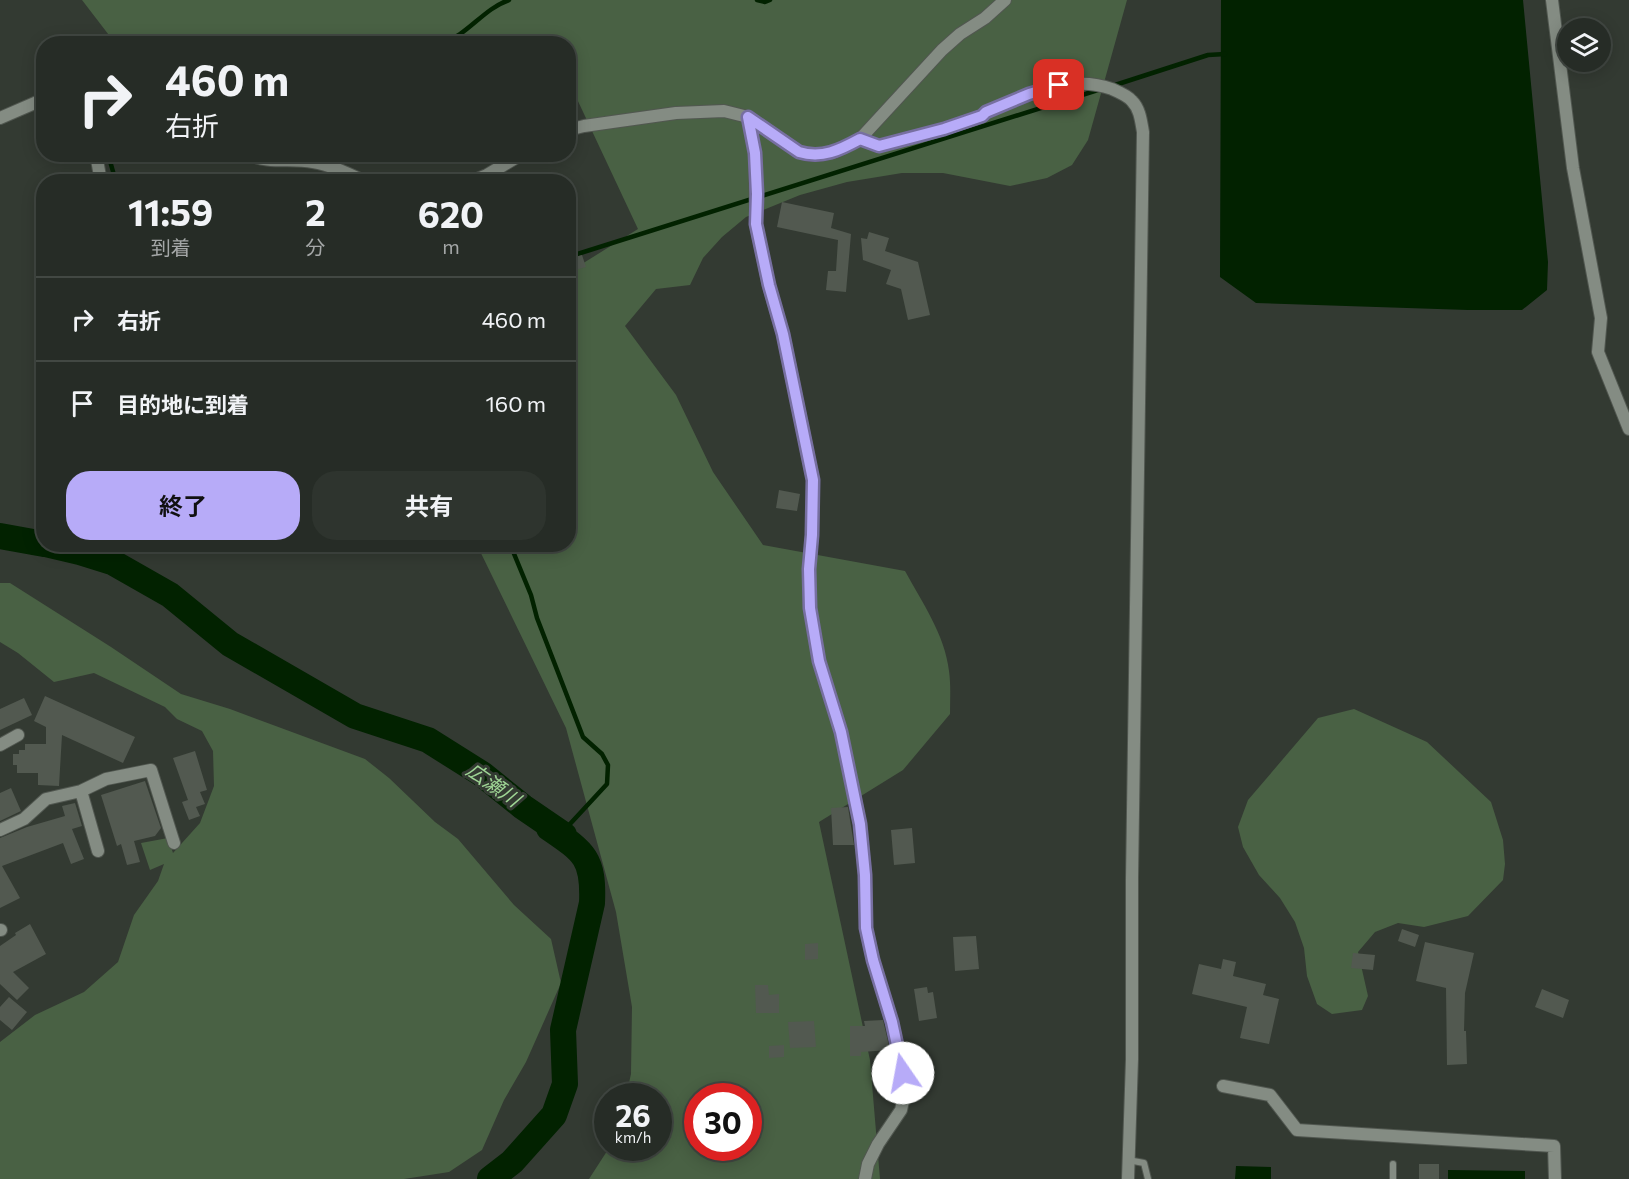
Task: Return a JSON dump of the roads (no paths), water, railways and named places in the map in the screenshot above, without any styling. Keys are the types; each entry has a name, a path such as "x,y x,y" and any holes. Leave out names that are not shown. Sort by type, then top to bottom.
{"street":[{"path":"576,128 676,113 724,111 748,117 799,152 809,155 834,152 860,139 942,50 1005,0"},
{"path":"1552,0 1574,168 1601,318 1598,352 1629,429"},
{"path":"860,139 879,146 972,120 1029,94 1059,85 1078,83 1102,86 1118,92 1132,100 1139,112 1143,132 1132,879 1132,1059 1128,1179"},
{"path":"0,118 36,102"},
{"path":"748,117 755,153 756,224 769,285 783,334 813,480 809,569 812,619 819,661 841,732 860,824 865,875 866,928 892,1022 903,1073 901,1110 878,1144 868,1164 865,1179"},
{"path":"314,162 350,174"},
{"path":"491,174 510,162"},
{"path":"0,745 18,735"},
{"path":"0,830 24,819 46,800 81,791 106,779 151,770 174,843"},
{"path":"81,791 98,851"},
{"path":"1223,1086 1270,1095 1297,1130 1554,1146 1555,1179"}],"lane":[{"path":"1128,1160 1144,1163 1148,1179"},
{"path":"1393,1164 1393,1179"}],"waterway":[{"path":"457,36 491,9 509,0"},
{"path":"757,0 765,2 770,0"},
{"path":"1112,86 1208,55 1225,54"},
{"path":"576,254 1101,89"},
{"path":"110,162 114,174"},
{"name":"広瀬川","path":"0,536 36,543"},
{"name":"広瀬川","path":"80,552 112,562 170,595 230,644 355,716 428,740 482,774 523,807 564,835"},
{"path":"112,562 115,552"},
{"path":"513,552 583,737 602,754 608,765 607,784 570,824 564,835"},
{"name":"広瀬川","path":"490,1179 512,1162 554,1115 565,1084 563,1030 592,903 592,888 589,866 579,850 549,828"}]}
